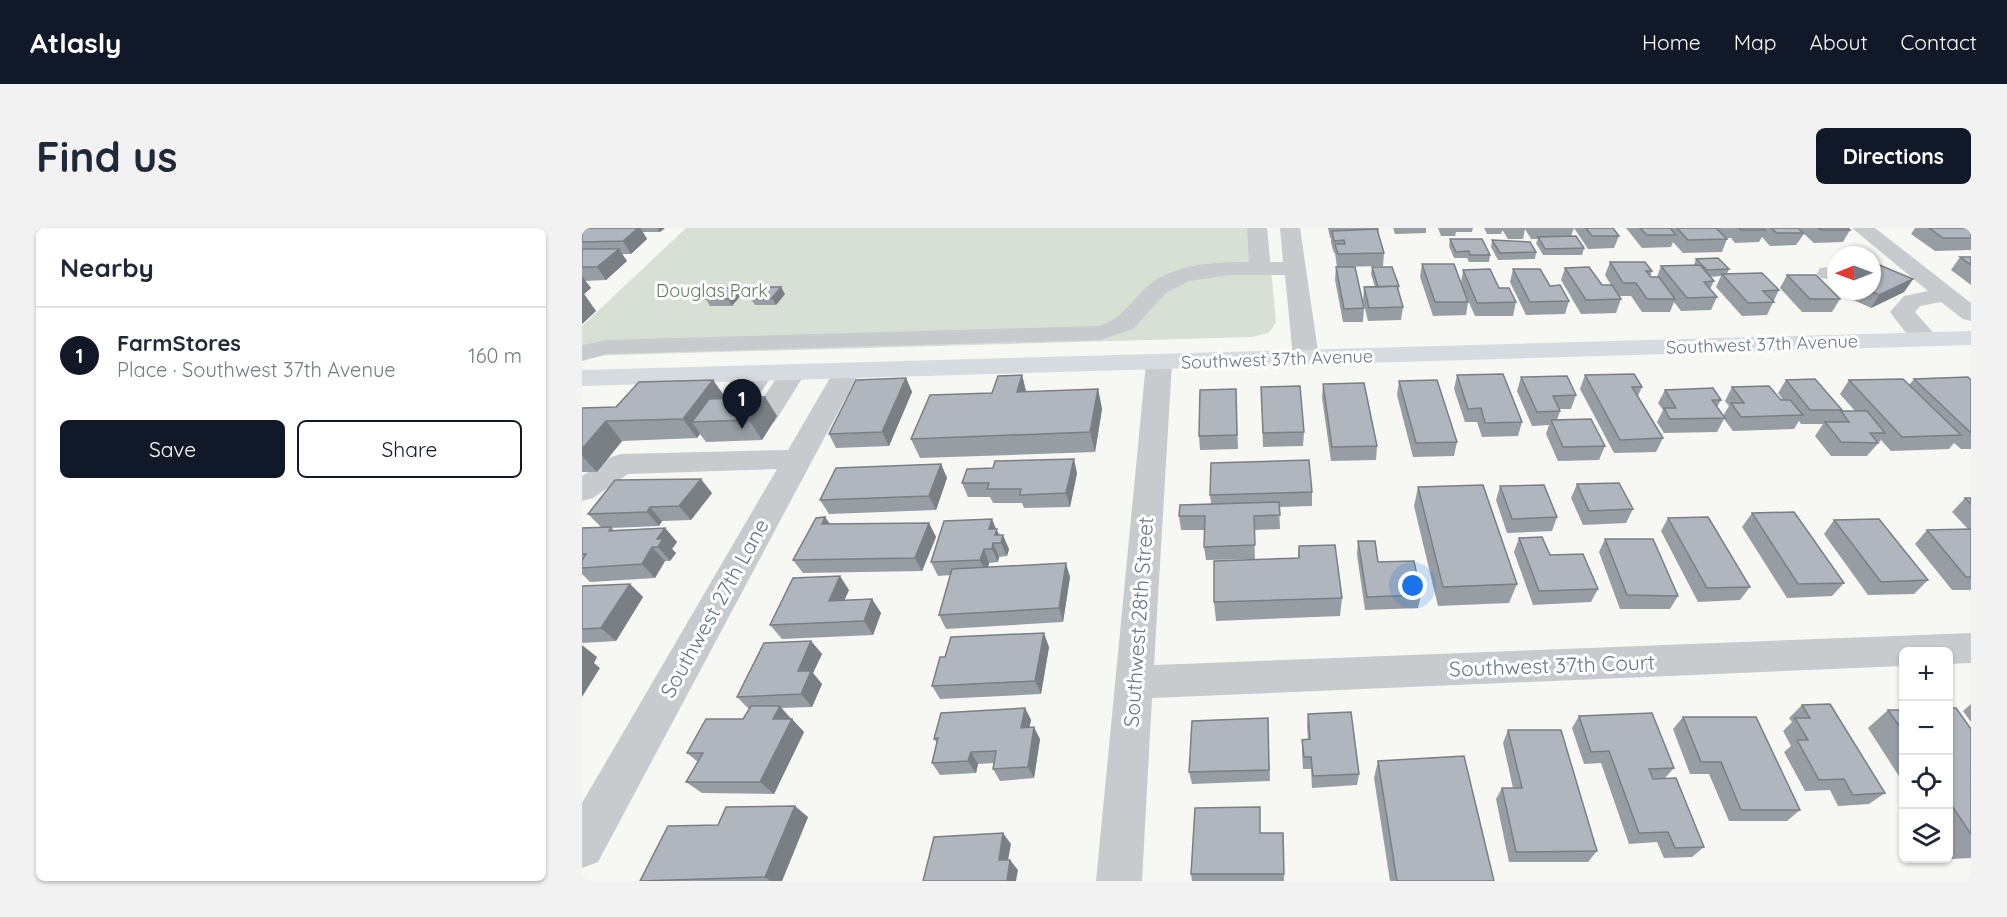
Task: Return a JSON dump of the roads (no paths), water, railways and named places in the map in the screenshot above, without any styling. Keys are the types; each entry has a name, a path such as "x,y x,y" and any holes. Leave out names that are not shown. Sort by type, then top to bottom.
{"main road":[{"name":"Southwest 37th Avenue","path":"584,373 653,376 1971,338"}],"street":[{"path":"1257,228 1260,268"},
{"path":"1290,228 1306,358"},
{"path":"1862,228 1971,315"},
{"path":"584,373 608,347 1100,333 1126,324 1160,287 1179,277 1202,272 1295,268"},
{"path":"1881,272 1915,270"},
{"path":"1927,339 1902,312 1912,301 1945,294"},
{"name":"Southwest 28th Street","path":"1119,881 1159,363"},
{"name":"Southwest 27th Lane","path":"582,846 847,371"},
{"path":"764,417 793,372"},
{"path":"729,418 761,373"},
{"path":"628,404 653,376"},
{"path":"582,491 621,464 714,452 748,440"},
{"path":"714,452 798,459"},
{"name":"Southwest 37th Court","path":"1134,682 1971,648"}],"place":[{"name":"FarmStores","path":"742,429"}],"park label":[{"name":"Douglas Park","path":"712,290"}]}
